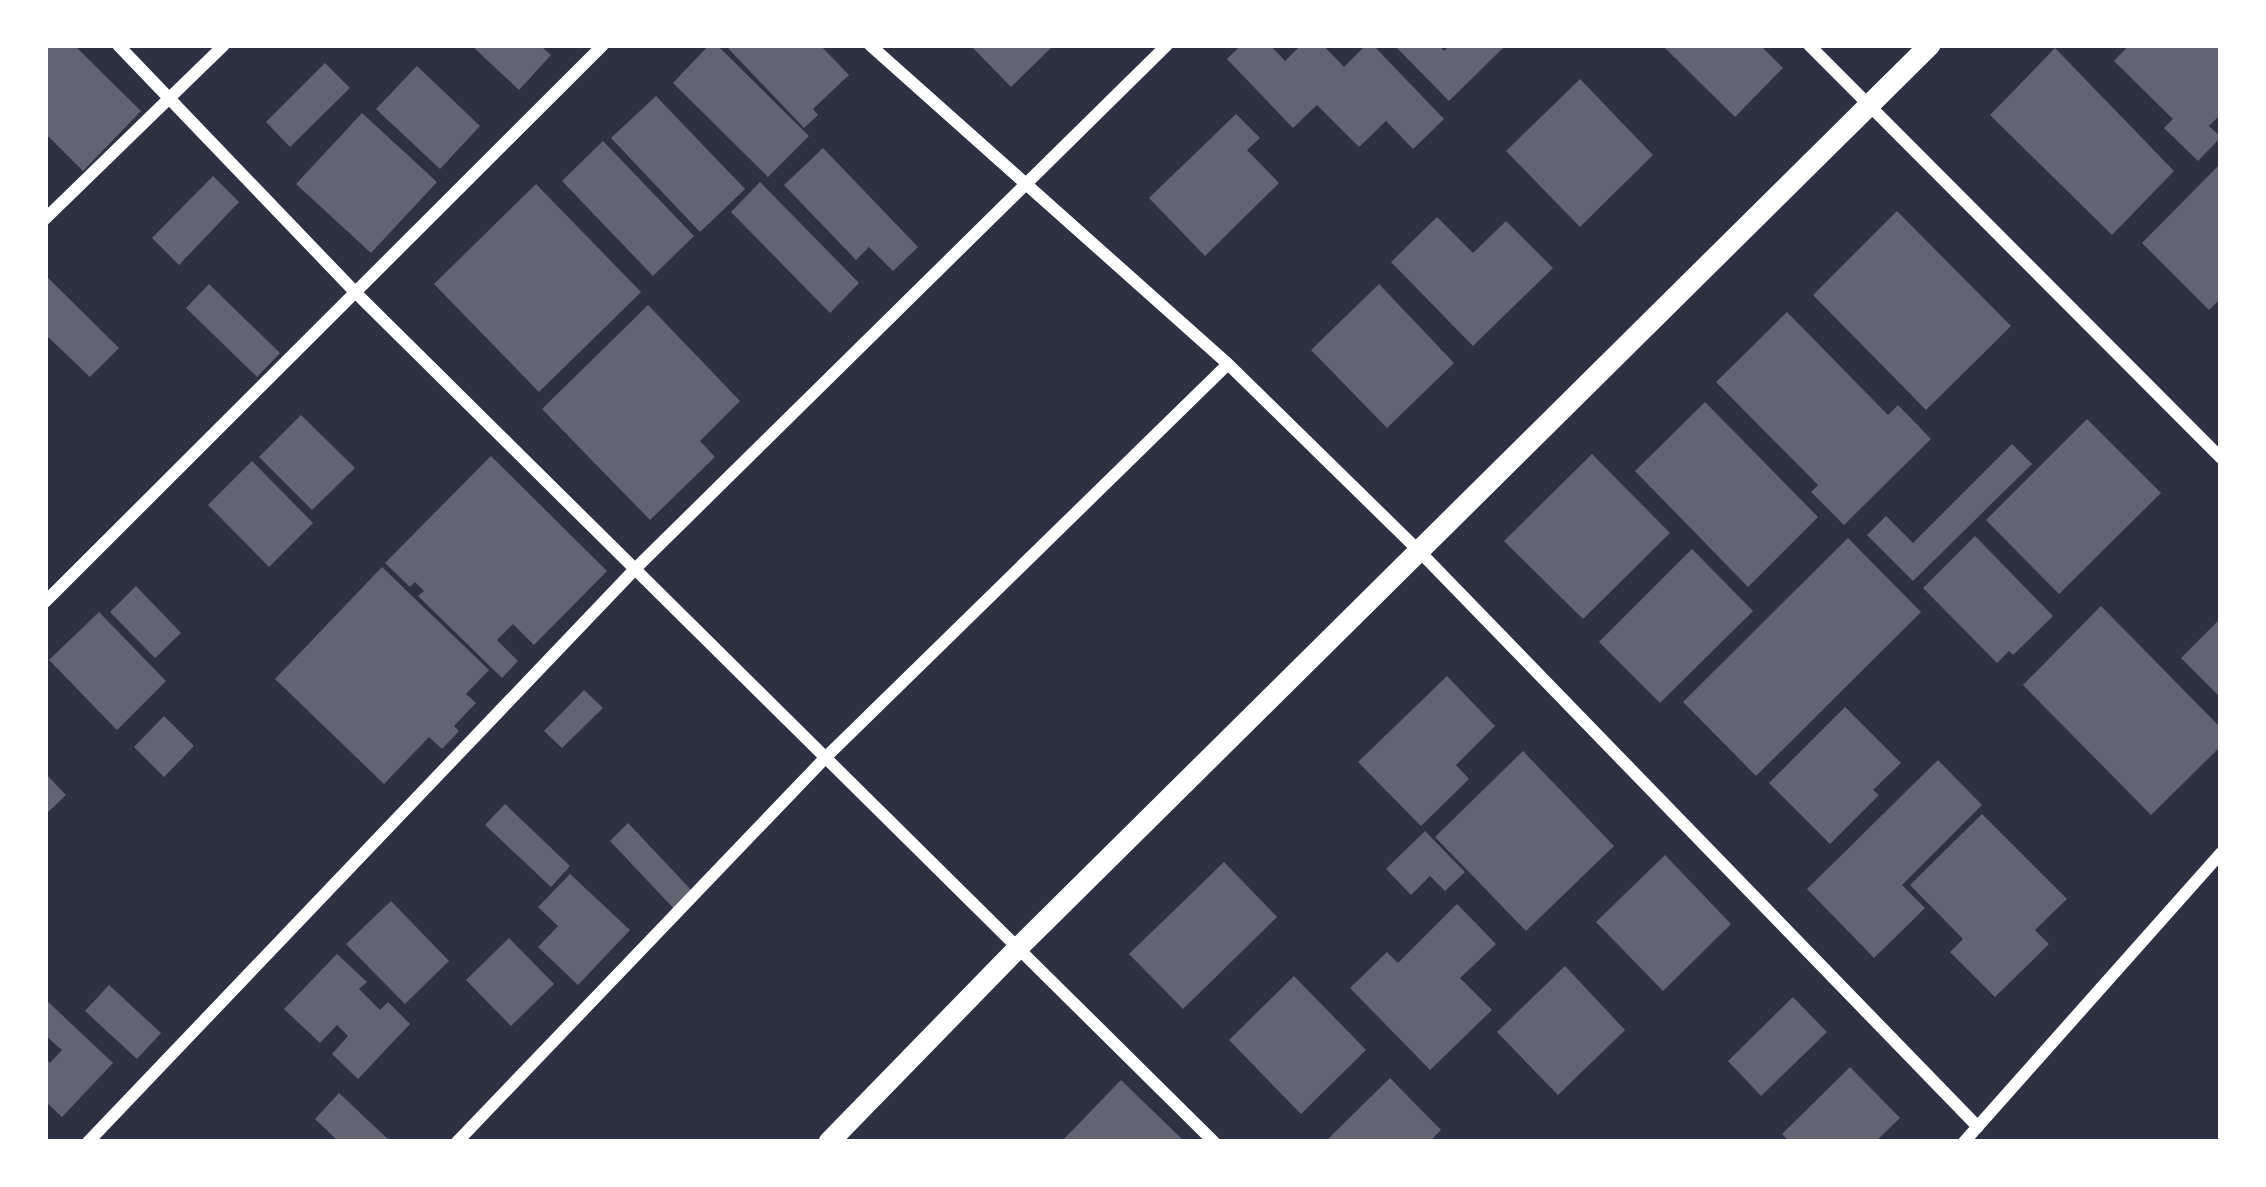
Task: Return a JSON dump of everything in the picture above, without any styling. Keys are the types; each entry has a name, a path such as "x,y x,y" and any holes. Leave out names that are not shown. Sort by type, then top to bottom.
{"street":[{"path":"118,45 355,292 1214,1142"},
{"path":"45,219 224,45"},
{"path":"45,602 603,45"},
{"path":"870,45 1228,364 1420,552 1978,1127"},
{"path":"88,1142 636,568 1167,45"},
{"path":"1809,45 2221,458"},
{"path":"829,1142 1018,948 1930,45"},
{"path":"457,1142 825,758 1228,364"},
{"path":"1964,1142 2221,853"}],"building":[{"path":"74,45 141,111 83,171 45,133 45,49"},
{"path":"471,45 540,45 551,55 519,90"},
{"path":"709,45 717,45 809,136 768,177 673,83"},
{"path":"725,45 820,45 849,75 813,109 818,115 804,128"},
{"path":"970,45 1054,45 1011,87"},
{"path":"1241,45 1270,45 1285,61 1301,45 1323,45 1344,67 1366,45 1373,45 1444,119 1413,149 1386,121 1359,147 1317,105 1293,128 1227,59"},
{"path":"1394,45 1439,45 1444,51 1450,45 1506,45 1449,101"},
{"path":"1662,45 1760,45 1783,68 1735,117"},
{"path":"2129,45 2221,45 2221,114 2209,126 2221,137 2198,161 2164,128 2173,119 2114,61"},
{"path":"2055,48 2174,171 2112,235 1990,115"},
{"path":"325,63 350,88 290,147 266,122"},
{"path":"417,66 480,126 440,169 376,109"},
{"path":"1580,79 1653,155 1580,227 1506,151"},
{"path":"656,96 745,189 700,232 611,138"},
{"path":"362,113 437,182 371,253 296,184"},
{"path":"1236,114 1260,138 1247,150 1279,183 1205,256 1149,198"},
{"path":"603,141 694,236 653,276 562,181"},
{"path":"823,148 918,247 893,271 869,247 856,260 784,185"},
{"path":"2221,163 2221,298 2209,310 2142,243"},
{"path":"213,176 239,202 179,265 152,238"},
{"path":"760,182 859,283 830,313 731,212"},
{"path":"536,184 641,292 539,392 434,284"},
{"path":"1897,211 2011,326 1926,410 1813,295"},
{"path":"1437,217 1473,253 1506,221 1553,268 1473,346 1391,262"},
{"path":"45,275 119,348 90,377 45,334"},
{"path":"209,284 280,353 257,377 186,308"},
{"path":"1379,284 1454,363 1387,428 1311,350"},
{"path":"648,305 740,401 700,441 715,457 650,520 542,409"},
{"path":"1787,312 1888,415 1898,405 1931,439 1844,525 1811,492 1818,485 1716,382"},
{"path":"1705,402 1818,517 1748,587 1635,471"},
{"path":"301,415 355,468 312,510 259,457"},
{"path":"2087,419 2161,493 2059,594 1986,520"},
{"path":"2012,444 2032,464 1913,581 1867,535 1886,516 1913,543"},
{"path":"1592,454 1670,533 1583,619 1504,541"},
{"path":"491,456 607,571 534,645 513,624 497,640 518,661 502,678 418,596 424,591 415,582 410,587 385,563"},
{"path":"252,461 313,523 269,567 208,505"},
{"path":"1975,536 2053,616 2013,655 2009,651 1997,663 1923,588"},
{"path":"1848,538 1921,612 1756,776 1683,702"},
{"path":"1692,549 1753,611 1660,703 1599,642"},
{"path":"382,567 489,670 466,694 476,703 454,726 459,731 442,749 429,737 384,784 275,679"},
{"path":"136,586 181,633 155,658 110,612"},
{"path":"2101,606 2221,728 2221,746 2151,815 2023,685"},
{"path":"99,612 166,681 117,730 49,660"},
{"path":"2221,618 2221,698 2181,658"},
{"path":"1447,676 1495,726 1456,765 1469,779 1421,826 1358,762"},
{"path":"584,690 603,708 562,748 544,731"},
{"path":"1845,707 1901,763 1873,790 1879,795 1830,844 1769,783"},
{"path":"164,716 194,746 164,777 134,747"},
{"path":"1523,751 1614,846 1526,931 1435,837"},
{"path":"1938,760 1982,805 1902,885 1925,908 1874,958 1807,889"},
{"path":"45,773 66,795 45,815"},
{"path":"505,804 570,866 551,887 485,825"},
{"path":"1982,814 2067,899 2035,930 2049,944 1995,997 1950,952 1963,939 1910,885"},
{"path":"628,823 695,894 676,911 610,841"},
{"path":"1425,831 1465,872 1445,891 1430,876 1411,895 1386,869"},
{"path":"1665,855 1731,924 1663,991 1596,922"},
{"path":"1224,862 1277,917 1183,1009 1129,954"},
{"path":"570,874 630,930 578,985 538,947 558,926 538,907"},
{"path":"391,901 449,961 405,1004 346,944"},
{"path":"1457,904 1496,944 1460,978 1492,1010 1430,1070 1350,988 1387,952 1398,963"},
{"path":"509,938 554,984 511,1026 466,980"},
{"path":"337,954 367,982 359,989 380,1010 388,1002 410,1024 358,1079 332,1054 348,1036 337,1025 320,1043 284,1009"},
{"path":"1565,966 1625,1030 1558,1095 1497,1032"},
{"path":"1294,976 1366,1050 1301,1114 1229,1040"},
{"path":"109,985 161,1033 137,1059 85,1011"},
{"path":"1793,997 1827,1032 1761,1096 1728,1061"},
{"path":"45,999 113,1063 62,1117 45,1101 45,1058 50,1063 62,1050 45,1035"},
{"path":"1850,1067 1900,1118 1875,1142 1790,1142 1782,1134"},
{"path":"1390,1078 1441,1130 1429,1142 1325,1142"},
{"path":"1121,1080 1185,1142 1061,1142"},
{"path":"339,1093 391,1142 339,1142 315,1119"}]}
